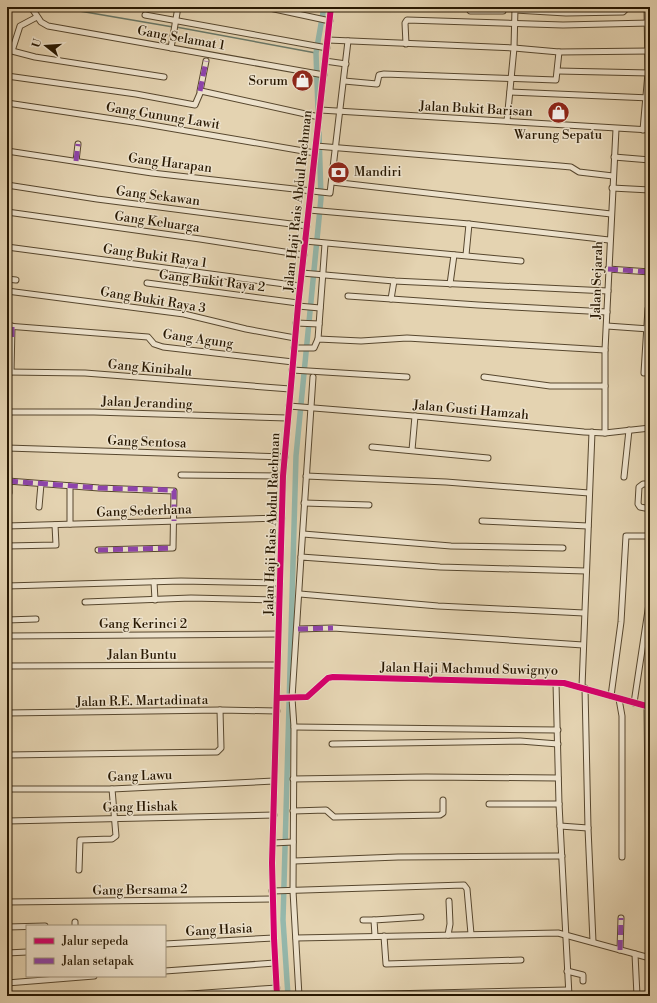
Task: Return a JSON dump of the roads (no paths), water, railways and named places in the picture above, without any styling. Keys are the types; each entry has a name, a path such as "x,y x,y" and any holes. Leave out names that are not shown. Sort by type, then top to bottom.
{"street":[{"path":"31,7 35,19 20,26 12,50 14,52 35,57 164,78"},
{"path":"171,48 178,7"},
{"path":"265,7 330,21"},
{"name":"Jalan Haji Rais Abdul Rachman","path":"277,996 272,899 274,891 274,781 278,698 277,665 283,476 287,418 291,406 290,389 295,370 293,362 296,324 300,286 304,274 307,226 314,192 315,153 318,146 319,117 322,110 323,82 327,61 327,48 330,40 331,7"},
{"path":"468,7 470,11 503,11"},
{"path":"507,121 512,77 515,9 566,13 623,12 628,7"},
{"path":"643,130 648,98 649,73 649,23 647,7"},
{"path":"145,16 327,48"},
{"name":"Gang Selamat 1","path":"35,19 48,26 324,75"},
{"path":"406,44 406,21 515,23 563,26 649,23"},
{"path":"330,40 514,48 559,52 649,51"},
{"path":"346,41 343,63 344,81 338,112 332,182 610,214"},
{"path":"344,81 377,84 380,74 512,77 556,80 559,52"},
{"path":"7,76 136,94 195,105 200,92 206,61"},
{"path":"327,61 343,63"},
{"path":"558,71 649,73"},
{"path":"200,92 319,117"},
{"path":"510,92 648,98"},
{"name":"Gang Gunung Lawit","path":"7,103 140,123 315,153"},
{"name":"Jalan Bukit Barisan","path":"322,110 650,130"},
{"name":"Jalan Sejarah","path":"605,433 605,350 610,214 616,129"},
{"path":"76,161 78,144"},
{"path":"318,146 567,166 579,172 613,176"},
{"name":"Gang Harapan","path":"7,151 314,192 329,193 332,182"},
{"path":"614,156 650,160"},
{"name":"Gang Sekawan","path":"7,185 97,199 307,226"},
{"path":"612,188 650,190"},
{"path":"311,210 469,224 609,240"},
{"name":"Gang Keluarga","path":"7,212 200,239 304,256"},
{"path":"466,255 469,224"},
{"path":"307,241 521,260"},
{"path":"294,348 316,347 318,339 316,324 323,243"},
{"name":"Gang Bukit Raya 1","path":"7,247 300,286"},
{"path":"450,284 454,255"},
{"path":"608,269 650,272"},
{"path":"304,274 394,281 608,291"},
{"path":"7,279 16,280"},
{"path":"392,299 394,281"},
{"name":"Gang Bukit Raya 2","path":"147,283 318,308"},
{"name":"Gang Bukit Raya 3","path":"7,291 184,314 246,329 295,338"},
{"path":"348,296 607,312"},
{"path":"644,373 648,329 648,309"},
{"path":"296,324 316,324"},
{"path":"9,372 10,326"},
{"name":"Gang Agung","path":"10,326 148,337 154,344 163,347 293,362"},
{"path":"607,326 648,329"},
{"path":"318,339 360,341 407,338 605,350"},
{"path":"295,370 407,377"},
{"name":"Gang Kinibalu","path":"9,372 85,373 290,389"},
{"path":"313,376 309,408 298,629 292,698 294,727 292,842 294,861 291,891 296,938 299,996 568,990"},
{"path":"484,377 550,386 605,386"},
{"name":"Jalan Gusti Hamzah","path":"291,406 605,433 650,428"},
{"path":"7,412 8,481 10,493 7,495"},
{"name":"Jalan Jeranding","path":"7,412 94,412 287,418"},
{"path":"412,450 415,416"},
{"path":"624,477 630,430"},
{"path":"592,432 583,645 593,942"},
{"path":"372,447 488,458"},
{"name":"Gang Sentosa","path":"7,448 285,457"},
{"path":"181,475 283,476"},
{"path":"306,476 446,482 589,493"},
{"path":"8,481 70,486 173,490 173,548 98,550"},
{"path":"39,507 40,484"},
{"path":"650,484 643,484 639,487 638,504 640,507 650,509"},
{"path":"70,486 70,524"},
{"path":"304,503 369,505"},
{"name":"Gang Sederhana","path":"7,526 282,518"},
{"path":"482,521 588,526"},
{"path":"7,546 56,545 55,525"},
{"path":"303,534 451,546 563,548"},
{"path":"611,696 621,622 626,536 650,536"},
{"path":"302,557 440,567 586,571"},
{"path":"7,586 212,580 280,583"},
{"path":"154,582 155,600"},
{"path":"300,594 438,606 584,613"},
{"path":"634,703 650,597"},
{"path":"86,602 191,598 279,600"},
{"path":"7,620 36,619"},
{"path":"298,629 340,628 583,645"},
{"name":"Gang Kerinci 2","path":"7,636 278,634"},
{"name":"Jalan Buntu","path":"7,666 277,665"},
{"name":"Jalan Haji Machmud Suwignyo","path":"278,698 292,698 310,695 328,678 333,677 556,683 584,688 649,707"},
{"path":"556,683 559,804 569,996"},
{"path":"619,699 622,716 622,856"},
{"path":"296,938 448,934 566,935 650,958 649,707"},
{"path":"7,755 217,752 221,748 220,710"},
{"name":"Jalan R.E. Martadinata","path":"7,713 220,710 277,711"},
{"path":"294,727 558,730"},
{"path":"332,744 520,741 558,744"},
{"path":"293,779 426,777 558,778"},
{"name":"Gang Lawu","path":"7,789 112,789 274,781"},
{"path":"7,789 7,821"},
{"path":"79,870 80,840 114,838 116,833 112,789"},
{"path":"293,811 326,810 334,817 440,815 443,813 443,800"},
{"path":"488,804 559,804"},
{"name":"Gang Hishak","path":"7,821 274,815"},
{"path":"560,826 588,828"},
{"path":"273,843 292,842"},
{"path":"294,861 398,857 562,856"},
{"path":"274,891 464,885 467,889 471,934"},
{"name":"Gang Bersama 2","path":"7,902 272,899"},
{"path":"448,934 450,924 449,901"},
{"path":"363,920 421,917"},
{"path":"620,950 621,918"},
{"path":"374,920 375,936"},
{"path":"7,927 26,926"},
{"path":"384,936 386,964 521,960"},
{"name":"Gang Hasia","path":"166,944 274,938"},
{"path":"7,953 26,952"},
{"path":"635,954 637,996"},
{"path":"166,971 275,963"},
{"path":"568,971 583,975 583,981"},
{"path":"7,983 82,977"},
{"path":"161,996 277,988"}],"waterway":[{"path":"56,7 173,27"},
{"path":"318,110 316,53 324,7"},
{"path":"176,27 316,53"},
{"path":"288,996 283,920 296,456 321,198 319,133"}],"place":[{"name":"Sorum","path":"303,81"},
{"name":"Warung Sepatu","path":"558,113"},
{"name":"Mandiri","path":"338,172"}]}
